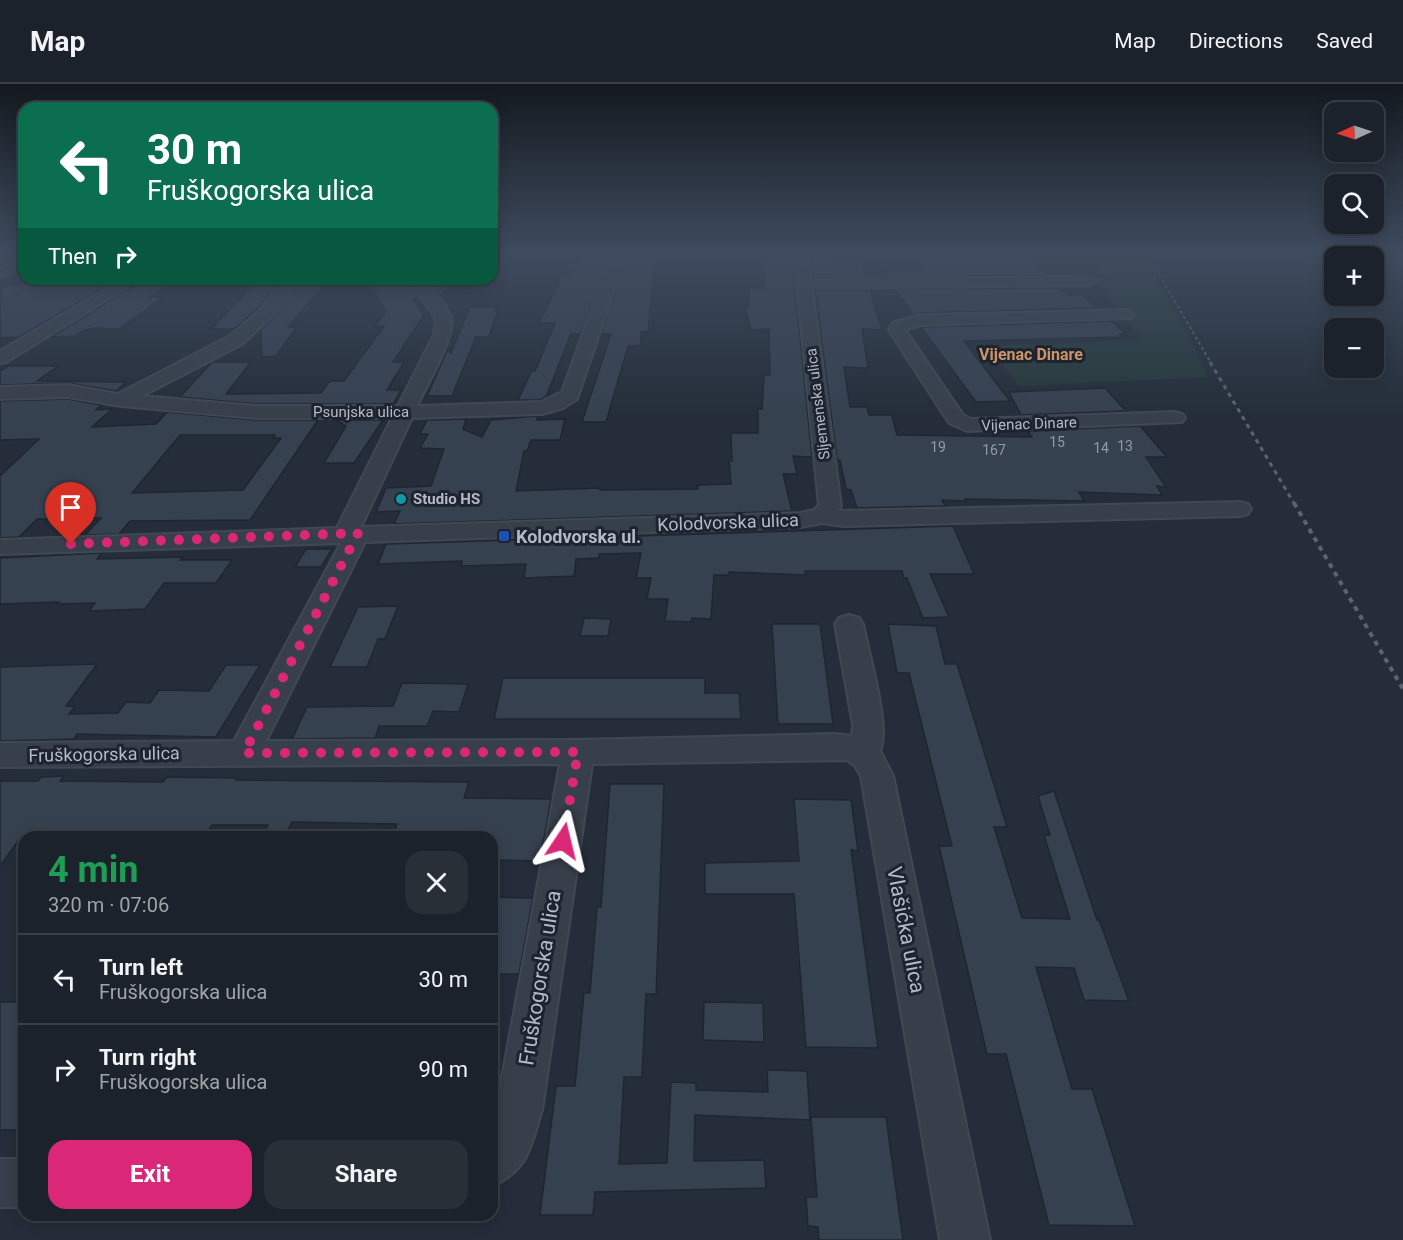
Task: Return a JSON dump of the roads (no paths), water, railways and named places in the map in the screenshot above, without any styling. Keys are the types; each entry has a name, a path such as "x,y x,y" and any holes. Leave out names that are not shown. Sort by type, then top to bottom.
{"street":[{"path":"0,358 84,308"},
{"path":"121,400 236,340 270,308"},
{"path":"244,753 352,533 442,335 444,319 437,308"},
{"name":"Psunjska ulica","path":"0,393 68,391 121,400 257,412 406,412 542,408 556,404 570,395 600,308"},
{"name":"Sljemenska ulica","path":"807,308 830,506 822,516"},
{"path":"958,308 966,319"},
{"name":"Vijenac Dinare","path":"1126,315 911,321 898,326 897,330 956,419 961,423 975,426 1175,418"},
{"name":"Kolodvorska ulica","path":"0,547 352,533 800,520 822,516 844,519 1240,509"},
{"path":"849,624 868,725 868,743 863,753"},
{"name":"Fruškogorska ulica","path":"0,755 578,752 836,746 851,747 863,753"},
{"name":"Fruškogorska ulica","path":"498,1156 507,1146 519,1110 578,752"},
{"name":"Vlašićka ulica","path":"863,753 872,762 877,776 965,1240"},
{"path":"0,1183 18,1183"}],"railway":[{"path":"1179,308 1211,363"},
{"path":"1210,362 1295,505"},
{"path":"1294,503 1403,689"}],"place":[{"name":"Studio HS","path":"401,499"},
{"name":"Kolodvorska ul.","path":"504,536"}],"district":[{"name":"Vijenac Dinare","path":"1031,354"}]}
